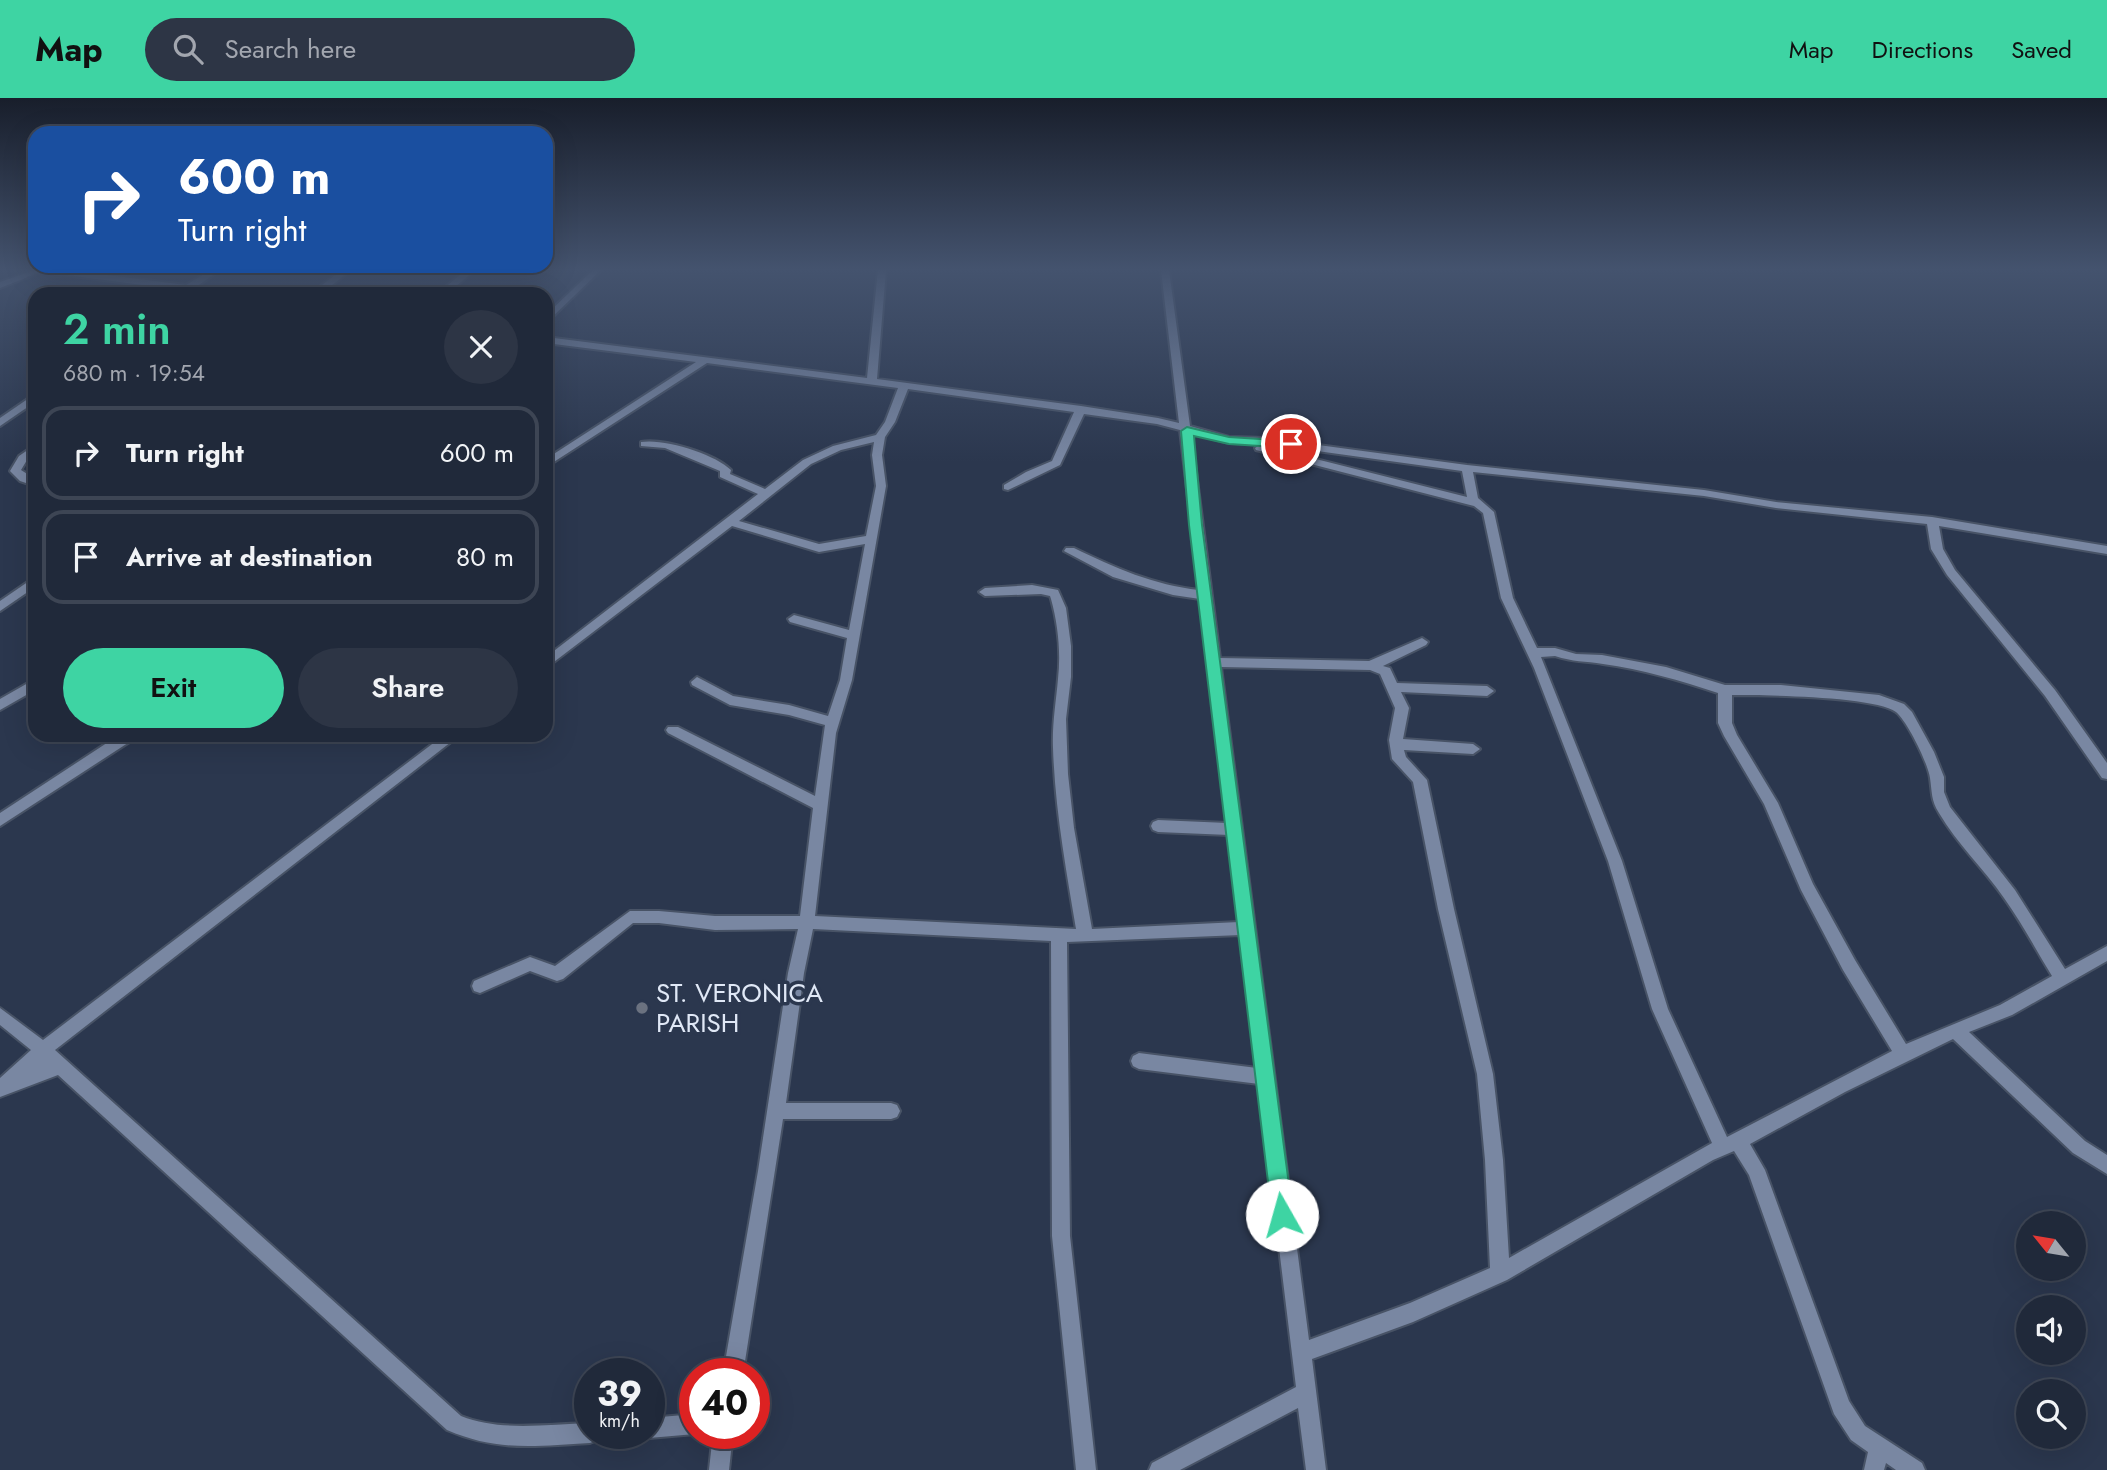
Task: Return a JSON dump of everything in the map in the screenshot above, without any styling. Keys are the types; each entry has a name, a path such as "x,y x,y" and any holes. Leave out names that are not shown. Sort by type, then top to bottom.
{"street":[{"path":"872,382 876,334"},
{"path":"1174,334 1204,595 1316,1470"},
{"path":"553,341 1158,421 1187,431 1476,503 1488,512 1507,598 1532,653 1615,861 1660,1009 1730,1144 1756,1170 1841,1407 1858,1433 1915,1470"},
{"path":"553,459 704,361"},
{"path":"736,1358 777,1111 796,973 807,922 829,733 840,704 855,636 881,486 877,455 880,437 890,422 904,386"},
{"path":"0,423 28,402"},
{"path":"1008,487 1056,463 1081,409"},
{"path":"553,659 807,462 837,448 880,437"},
{"path":"1229,440 1266,441 1467,468 1932,521 2107,550"},
{"path":"645,444 667,446 719,464 726,470 724,475 766,494"},
{"path":"28,454 15,471 28,480"},
{"path":"1467,468 1476,503"},
{"path":"1932,521 1937,549 1951,572 2050,693 2107,774"},
{"path":"731,522 820,548 871,539"},
{"path":"1070,551 1116,574 1173,592 1204,595"},
{"path":"0,607 28,586"},
{"path":"985,592 1042,589 1053,593 1057,598 1064,636 1065,677 1059,719 1060,782 1084,936"},
{"path":"794,619 855,636"},
{"path":"1371,666 1422,642"},
{"path":"1532,653 1555,652 1576,658 1602,659 1667,672 1724,690 1781,690 1879,700 1899,707 1927,752 1937,777 1937,792 1944,810 2010,894 2062,978"},
{"path":"1213,662 1371,666 1385,671 1402,708 1398,718 1399,759 1420,780 1446,909 1485,1074 1494,1160 1500,1273"},
{"path":"697,681 730,700 789,710 833,722"},
{"path":"1392,687 1487,691"},
{"path":"0,705 28,688"},
{"path":"1724,690 1725,723 1731,736 1771,803 1807,886 1849,965 1903,1054"},
{"path":"673,730 821,806"},
{"path":"0,820 119,742"},
{"path":"2,1088 43,1050 444,742"},
{"path":"1397,744 1473,750"},
{"path":"1158,826 1234,829"},
{"path":"480,986 530,964 557,974 630,917 659,916 715,923 807,922 1084,936 1246,928"},
{"path":"1059,933 1061,1236 1086,1470"},
{"path":"1300,1353 1413,1312 1500,1273 1730,1144 1903,1054 2006,1010 2107,953"},
{"path":"0,1015 61,1066 454,1423 470,1432 490,1435 574,1433"},
{"path":"1956,1031 2079,1147 2107,1165"},
{"path":"1139,1060 1265,1077"},
{"path":"2,1088 61,1066"},
{"path":"777,1111 891,1111"},
{"path":"1159,1470 1307,1392"},
{"path":"719,1470 721,1449"},
{"path":"1874,1470 1879,1449"}],"place":[{"name":"ST. VERONICA PARISH","path":"642,1008"}],"route":[{"path":"1282,1215 1193,502 1187,431 1229,440 1291,444"}]}
